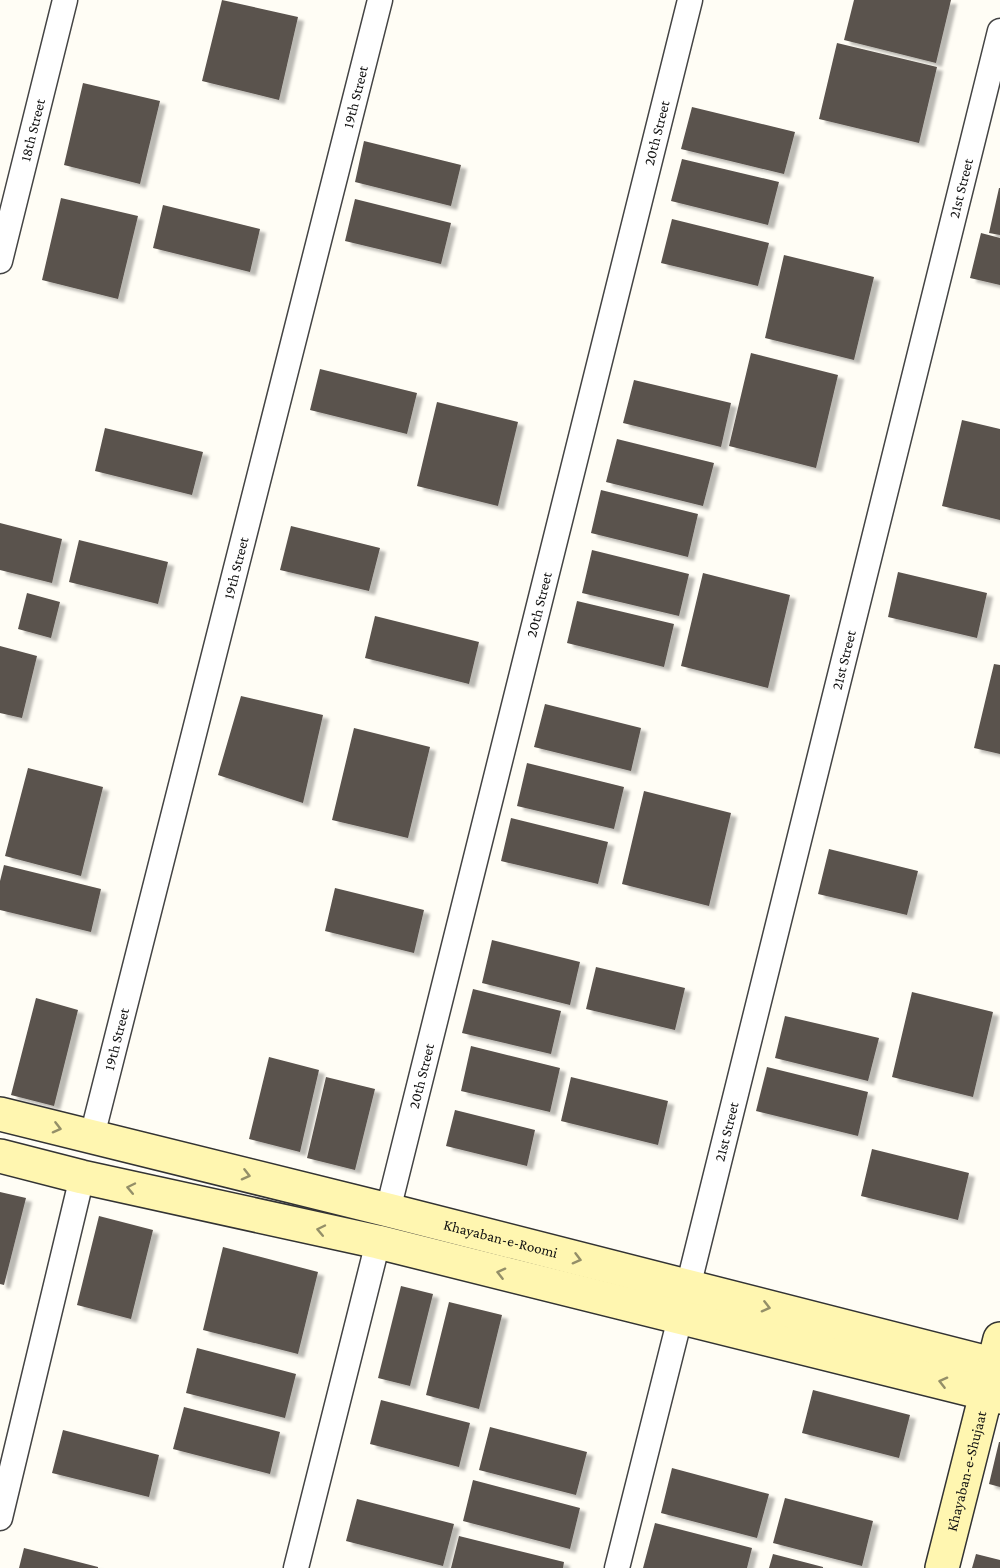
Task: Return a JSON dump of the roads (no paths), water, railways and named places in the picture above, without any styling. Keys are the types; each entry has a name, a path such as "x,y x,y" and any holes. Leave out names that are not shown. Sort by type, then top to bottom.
{"street":[{"name":"18th Street","path":"0,261 65,0"},
{"name":"19th Street","path":"92,1136 381,0"},
{"name":"20th Street","path":"388,1210 690,0"},
{"name":"21st Street","path":"617,1568 1000,31"},
{"name":"Khayaban-e-Roomi","path":"0,1114 388,1210 684,1303"},
{"name":"Khayaban-e-Roomi","path":"0,1156 82,1177 378,1242 684,1303 996,1372"},
{"path":"0,1518 82,1177"},
{"path":"296,1568 378,1242"},
{"name":"Khayaban-e-Shujaat","path":"942,1568 996,1372"}]}
